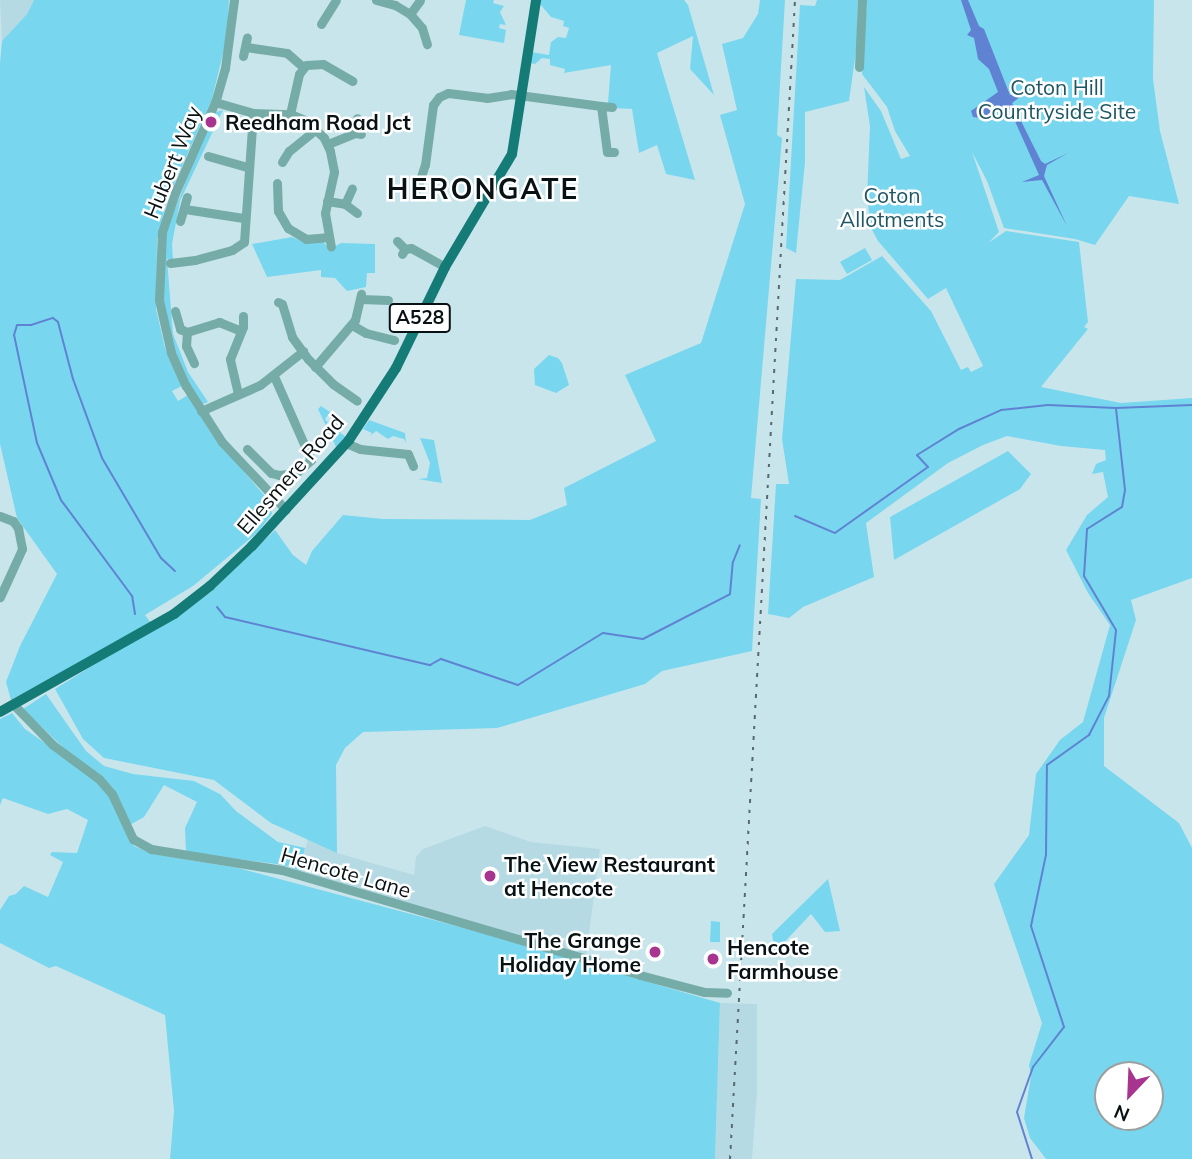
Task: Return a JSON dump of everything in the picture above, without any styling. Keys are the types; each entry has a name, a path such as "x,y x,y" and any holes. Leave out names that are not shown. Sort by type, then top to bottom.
{"main road":[{"name":"Ellesmere Road","path":"0,712 174,614 228,570 346,443 396,368 445,267 512,154 522,96 526,47 536,0"}],"street":[{"name":"Hubert Way","path":"234,0 231,39 215,102 168,212 158,271 159,300 168,343 182,379 201,411 237,460 286,510"},
{"path":"321,20 336,0"},
{"path":"376,0 395,5 410,14 422,28 424,41"},
{"path":"410,14 420,0"},
{"path":"859,67 862,0"},
{"path":"245,47 287,54 303,67"},
{"path":"303,67 318,63 353,81"},
{"path":"290,114 303,67"},
{"path":"417,188 425,165 433,105 443,94 486,98 522,96 612,107"},
{"path":"215,102 253,113 290,114 316,129 328,144 334,172 325,214 329,241 306,239 291,231 278,211 275,187"},
{"path":"601,106 607,152"},
{"path":"170,263 195,260 239,246 246,234 243,218 253,113"},
{"path":"328,144 358,134 358,118"},
{"path":"283,156 316,129"},
{"path":"208,156 247,167"},
{"path":"345,204 352,188"},
{"path":"180,221 187,197"},
{"path":"327,201 345,204 357,213"},
{"path":"185,209 243,218"},
{"path":"397,241 404,251 411,248 445,267"},
{"path":"315,366 352,325 361,297 388,300"},
{"path":"278,302 282,304 287,326 315,366 358,400"},
{"path":"175,312 180,329 187,332 219,322 241,331"},
{"path":"238,394 230,359 241,331 243,316"},
{"path":"352,325 392,341"},
{"path":"187,332 186,346 194,363"},
{"path":"201,411 274,376 303,351"},
{"path":"247,449 271,473 279,475 296,473 315,457 274,376"},
{"path":"346,443 360,449 409,449 413,466"},
{"path":"0,516 13,521 18,528 22,548 0,597"},
{"name":"Hencote Lane","path":"13,704 53,745 99,779 112,794 133,838 151,849 282,870 640,975 704,992 727,993"}],"shaded area":[{"path":"0,0 34,0 27,14 2,41"},
{"path":"961,0 968,0 979,26 984,29 1010,95 1029,90 1012,103 1041,161 1045,164 1068,153 1047,165 1044,176 1067,226 1042,180 1022,182 1039,175 1010,110 1005,106 997,108 989,119 973,117 971,111 998,92 989,69 978,59 974,38 967,35 971,30"},
{"path":"485,826 531,842 600,849 586,957 300,871 308,838 337,853 414,875 416,857 423,849"},
{"path":"720,1003 757,1004 757,1092 752,1159 715,1159"}],"green space":[{"path":"34,0 229,0 227,37 212,99 167,200 157,240 156,309 165,348 182,386 172,391 178,401 188,395 211,433 269,501 272,514 258,532 193,586 145,615 151,623 11,700 6,682 20,646 57,574 17,518 0,444 0,63 2,41 27,14"},
{"path":"466,0 494,0 493,3 504,6 500,12 506,25 500,24 499,28 506,30 504,43 459,35"},
{"path":"541,0 684,0 688,5 714,95 690,69 693,36 657,53 695,180 666,174 657,145 639,153 632,109 613,108 608,103 611,65 564,73 565,69 550,65 550,59 542,58 535,64 529,63 531,52 549,55 551,42 558,37 566,38 569,28 563,26 564,21 551,17 540,4"},
{"path":"760,0 785,0 777,135 782,138 751,498 761,499 752,651 662,671 645,684 497,728 363,732 345,748 336,765 337,853 271,823 214,780 104,758 83,739 55,689 211,592 275,530 293,555 306,565 312,551 343,515 383,519 530,520 567,505 564,488 656,441 625,375 701,343 745,204 720,115 737,110 722,44 743,38 758,14"},
{"path":"817,0 858,0 857,44 849,101 805,112 805,162 796,253 786,248 800,5 815,6"},
{"path":"867,0 1154,0 1153,79 1160,131 1179,204 1129,196 1095,245 1075,239 1004,228 987,181 972,152 999,232 988,243 1006,231 1079,242 1088,322 1084,327 1088,329 1041,387 1121,403 1192,398 1192,578 1131,600 1136,620 1104,718 1104,766 1179,823 1192,848 1192,1159 1046,1159 1030,1138 1024,1118 1031,1076 1029,1065 1042,1023 994,884 1029,835 1036,774 1060,740 1083,722 1110,625 1088,593 1066,550 1087,515 1108,497 1103,472 1092,474 1096,464 1106,460 1105,450 1061,446 1007,436 983,445 948,463 866,523 874,577 803,607 789,618 768,614 776,484 789,484 782,439 796,279 840,280 882,256 931,311 961,370 968,367 971,372 983,366 946,288 928,299 878,241 871,228 867,197 870,126 864,87 881,111 901,159 910,156 895,131 887,107 862,74"},
{"path":"223,110 180,201 172,244 173,259 167,259 173,334 188,372 208,402 203,404 185,377 175,355 163,300 166,232 206,130 212,126 216,112"},
{"path":"292,237 303,242 323,242 330,249 341,243 375,244 375,273 367,273 366,287 347,291 335,278 321,277 321,270 267,277 252,244"},
{"path":"865,248 872,260 847,274 840,262"},
{"path":"549,355 558,358 562,363 569,385 556,393 535,385 534,369"},
{"path":"321,406 330,412 325,419 333,428 331,431 334,434 337,430 347,438 337,449 318,409"},
{"path":"369,420 405,433 406,443 404,439 393,436 388,439 376,431 370,436 372,433 363,429"},
{"path":"420,438 434,440 442,483 418,479 427,478 430,463"},
{"path":"1008,451 1031,474 1020,489 894,560 890,517"},
{"path":"46,694 86,751 104,766 133,774 194,781 220,794 236,811 278,842 305,848 300,871 283,865 186,852 185,828 197,802 164,785 144,817 128,826 120,802 23,709"},
{"path":"12,713 25,729 96,779 110,794 134,846 153,854 238,868 475,931 720,1003 715,1159 170,1159 174,1111 165,1015 56,966 49,968 0,943 0,910 9,896 16,894 24,886 48,897 63,862 50,855 52,852 77,853 88,820 67,809 48,814 3,798 0,805 0,719"},
{"path":"828,879 840,931 825,932 811,914 775,952 772,934"},
{"path":"711,921 720,922 720,942 710,942"}],"waterway":[{"path":"135,614 132,596 61,500 37,443 14,335 17,325 31,325 53,318 58,322 73,379 102,458 161,558 175,571"},
{"path":"795,516 835,533 928,467 917,455 959,429 1001,410 1048,405 1116,408 1192,405"},
{"path":"1032,1159 1017,1112 1033,1067 1064,1027 1031,926 1046,855 1047,765 1089,735 1109,696 1116,630 1084,576 1087,529 1122,507 1125,490 1116,408"},
{"path":"217,607 225,617 430,665 441,659 518,685 603,633 643,639 730,594 733,562 740,545"}],"railway":[{"path":"730,1159 795,0"}],"place":[{"name":"Reedham Road Jct","path":"211,122"},
{"name":"The View Restaurant at Hencote","path":"490,876"},
{"name":"The Grange Holiday Home","path":"655,952"},
{"name":"Hencote Farmhouse","path":"713,959"}],"district":[{"name":"HERONGATE","path":"483,189"}],"park label":[{"name":"Coton Hill Countryside Site","path":"1057,99"},
{"name":"Coton Allotments","path":"892,207"}]}
